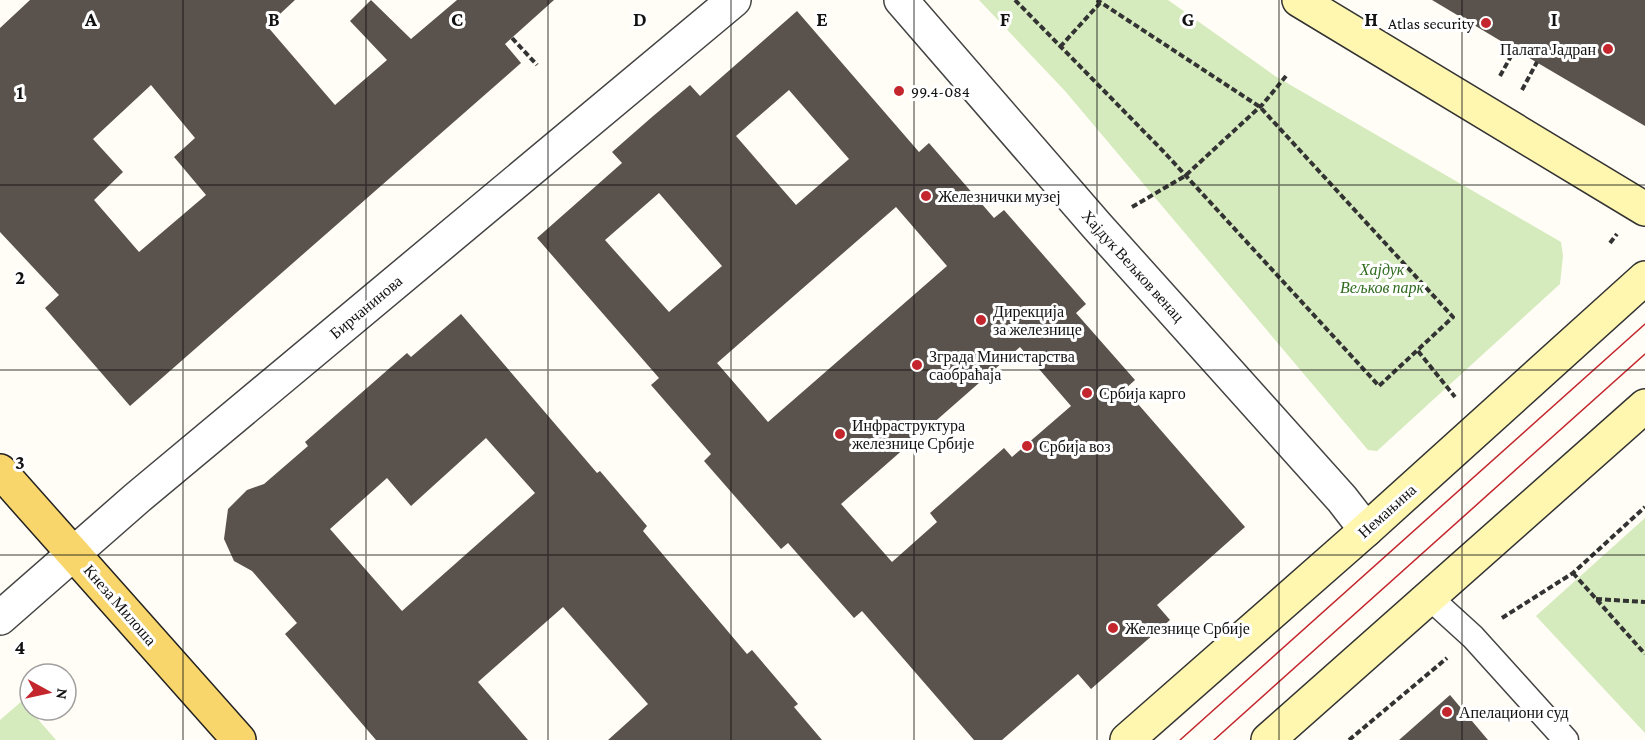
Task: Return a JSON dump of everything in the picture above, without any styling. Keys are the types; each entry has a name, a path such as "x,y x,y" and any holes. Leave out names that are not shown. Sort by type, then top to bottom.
{"main road":[{"path":"1299,0 1645,209"},
{"name":"Немањина","path":"1127,740 1366,530 1645,278"},
{"path":"1268,740 1645,405"},
{"name":"Кнеза Милоша","path":"0,471 239,740"}],"street":[{"name":"Бирчанинова","path":"0,618 73,553 734,0"},
{"name":"Хајдук Вељков венац","path":"901,0 1366,530"}],"lane":[{"path":"1429,597 1473,637 1566,740"}],"path":[{"path":"1015,0 1060,47 1185,176 1379,386 1453,317 1260,107 1098,1 1060,47"},
{"path":"512,38 537,65"},
{"path":"1498,80 1515,49"},
{"path":"1521,93 1537,62"},
{"path":"1152,197 1185,176 1260,107 1286,76"},
{"path":"1419,351 1455,397"},
{"path":"1573,573 1645,654"},
{"path":"1596,599 1645,602"}],"green space":[{"name":"Хајдук Вељков парк","path":"979,0 1168,0 1275,76 1561,242 1563,256 1560,284 1377,451 1368,450 1065,91"},
{"path":"1645,518 1645,733 1536,616"},
{"path":"18,704 18,722 40,722 56,740 0,740 0,720"}],"building":[{"path":"30,0 295,0 267,26 335,105 387,60 350,21 371,0 411,39 457,0 554,0 505,44 521,63 130,406 45,308 59,295 0,232 0,28","holes":["151,85 195,138 174,157 206,195 139,252 94,200 123,172 93,139"]},
{"path":"1432,0 1645,0 1645,126 1531,59"},
{"name":"Зграда Министарства саобраћаја","path":"797,11 919,152 929,143 994,218 1004,210 1086,304 1076,313 1135,380 1125,389 1245,527 1157,605 1170,620 1091,689 1078,674 1002,740 974,740 862,611 854,618 788,543 781,549 704,461 711,454 651,385 659,378 537,238 622,163 612,152 652,117 690,85 700,96","holes":["789,90 849,159 796,205 736,136","659,193 722,266 669,312 605,240","896,207 947,266 768,422 717,363","1020,347 1071,406 1012,457 1004,448 930,513 937,522 892,562 841,504"]},
{"path":"461,314 597,473 600,471 647,526 643,531 747,654 752,650 798,704 794,707 822,740 608,740 648,704 563,607 478,682 528,740 376,740 285,634 297,623 252,571 234,561 224,539 228,509 247,490 264,484 308,446 305,442 407,353 411,357","holes":["486,438 535,493 402,611 330,529 387,478 411,506"]},
{"name":"Апелациони суд","path":"1450,695 1488,740 1399,740"}],"tram line":[{"path":"1180,740 1645,324"},
{"path":"1214,740 1645,354"}],"place":[{"name":"Atlas security","path":"1486,23"},
{"name":"Палата Јадран","path":"1608,49"},
{"name":"99.4-084","path":"899,91"},
{"name":"Железнички музеј","path":"926,196"},
{"name":"Дирекција за железнице","path":"981,320"},
{"name":"Зграда Министарства саобраћаја","path":"917,365"},
{"name":"Србија карго","path":"1087,393"},
{"name":"Инфраструктура железнице Србије","path":"840,434"},
{"name":"Србија воз","path":"1027,446"},
{"name":"Железнице Србије","path":"1113,628"},
{"name":"Апелациони суд","path":"1447,712"}]}
